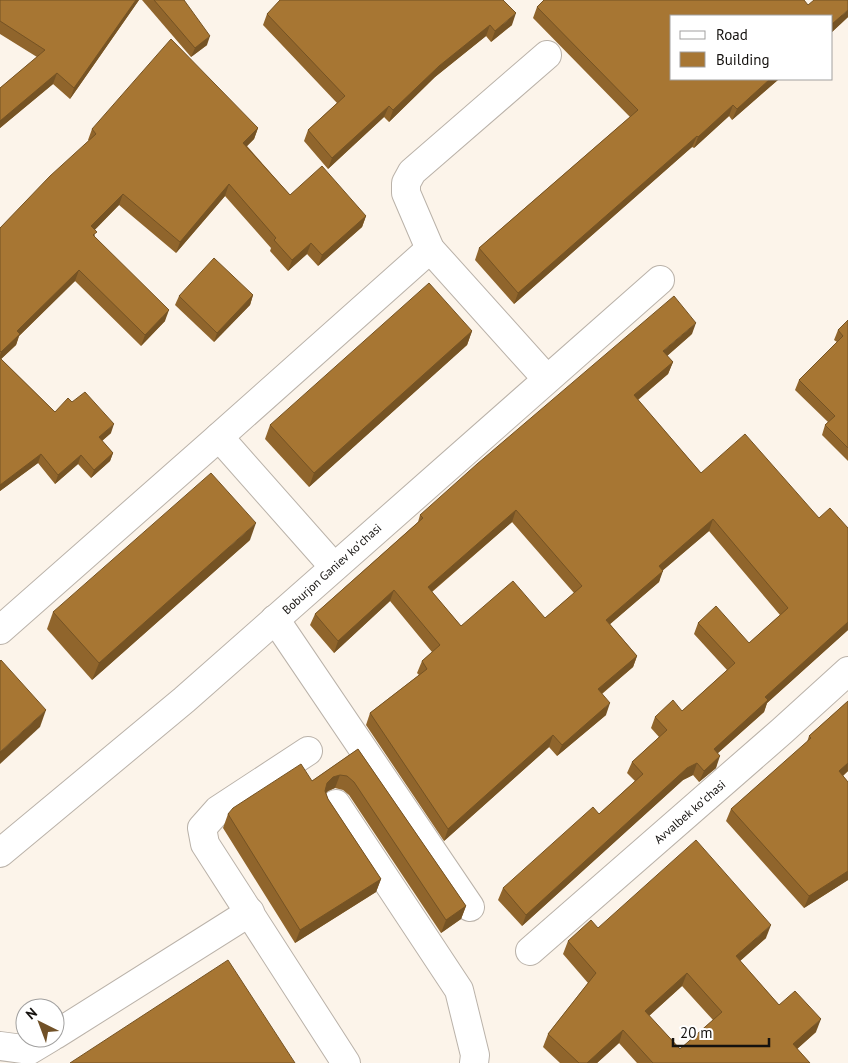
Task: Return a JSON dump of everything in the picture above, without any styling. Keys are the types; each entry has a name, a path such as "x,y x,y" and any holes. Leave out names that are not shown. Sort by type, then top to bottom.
{"street":[{"path":"546,378 430,249 406,193 406,183 412,172 547,55"},
{"path":"0,630 430,249"},
{"name":"Boburjon Ganiev koʻchasi","path":"0,853 184,700 546,378 660,280"},
{"path":"218,437 334,567"},
{"path":"275,619 470,908"},
{"name":"Avvalbek koʻchasi","path":"530,951 760,751 848,670"},
{"path":"308,751 218,810 202,828 205,844 346,1063"},
{"path":"336,804 459,990 475,1055 474,1063"},
{"path":"65,1029 250,912"},
{"path":"0,1046 30,1050 33,1048"}],"building":[{"path":"0,0 136,0 74,88 57,73 0,121 0,88 45,50 0,21"},
{"path":"154,0 184,0 210,36 195,48"},
{"path":"280,0 503,0 516,13 495,31 490,25 439,66 393,110 389,106 332,158 308,130 345,96 267,14"},
{"path":"544,0 804,0 808,5 814,0 848,0 848,10 833,23 833,15 670,15 670,80 769,80 737,109 733,105 518,293 479,248 638,110 537,7"},
{"path":"171,39 258,128 243,143 290,195 322,166 366,216 322,255 311,243 292,260 274,240 276,238 229,184 180,242 123,194 91,226 97,232 93,235 169,310 145,335 79,270 17,331 20,334 1,352 0,228 50,176 96,134 92,129"},
{"path":"214,258 253,295 217,333 179,296"},
{"path":"429,283 472,331 314,473 270,425"},
{"path":"674,296 696,323 663,351 673,362 634,395 701,473 745,434 819,518 830,508 848,528 848,622 765,697 768,700 714,749 720,756 704,771 697,763 687,768 526,915 503,888 593,807 599,814 643,774 632,762 667,730 655,717 673,700 682,711 735,663 698,623 716,606 749,643 788,608 713,519 659,566 663,571 606,620 637,656 598,689 610,703 562,745 553,735 448,829 370,713 427,669 422,661 440,645 394,590 338,641 315,614 423,518 420,515","holes":["516,510 582,586 545,618 513,581 461,626 428,587"]},
{"path":"848,320 848,448 825,425 835,416 799,380 843,336 838,330"},
{"path":"0,358 55,412 68,398 72,402 85,392 114,424 99,437 113,453 94,470 81,455 58,475 41,454 0,485"},
{"path":"211,473 256,523 99,663 53,612"},
{"path":"0,661 46,710 0,752"},
{"path":"848,701 848,763 839,771 848,782 848,871 809,896 731,809 811,738 809,736"},
{"path":"358,749 466,906 446,920 354,782 347,776 333,777 327,783 325,791 328,799 381,879 300,930 228,814 233,808 301,764 312,781"},
{"path":"696,840 771,925 736,956 779,1005 795,991 821,1019 793,1044 810,1063 653,1063 623,1030 587,1063 579,1063 548,1034 596,973 568,941 591,920 598,928","holes":["687,973 722,1012 680,1049 645,1011"]},
{"path":"228,960 295,1063 70,1063"}]}
